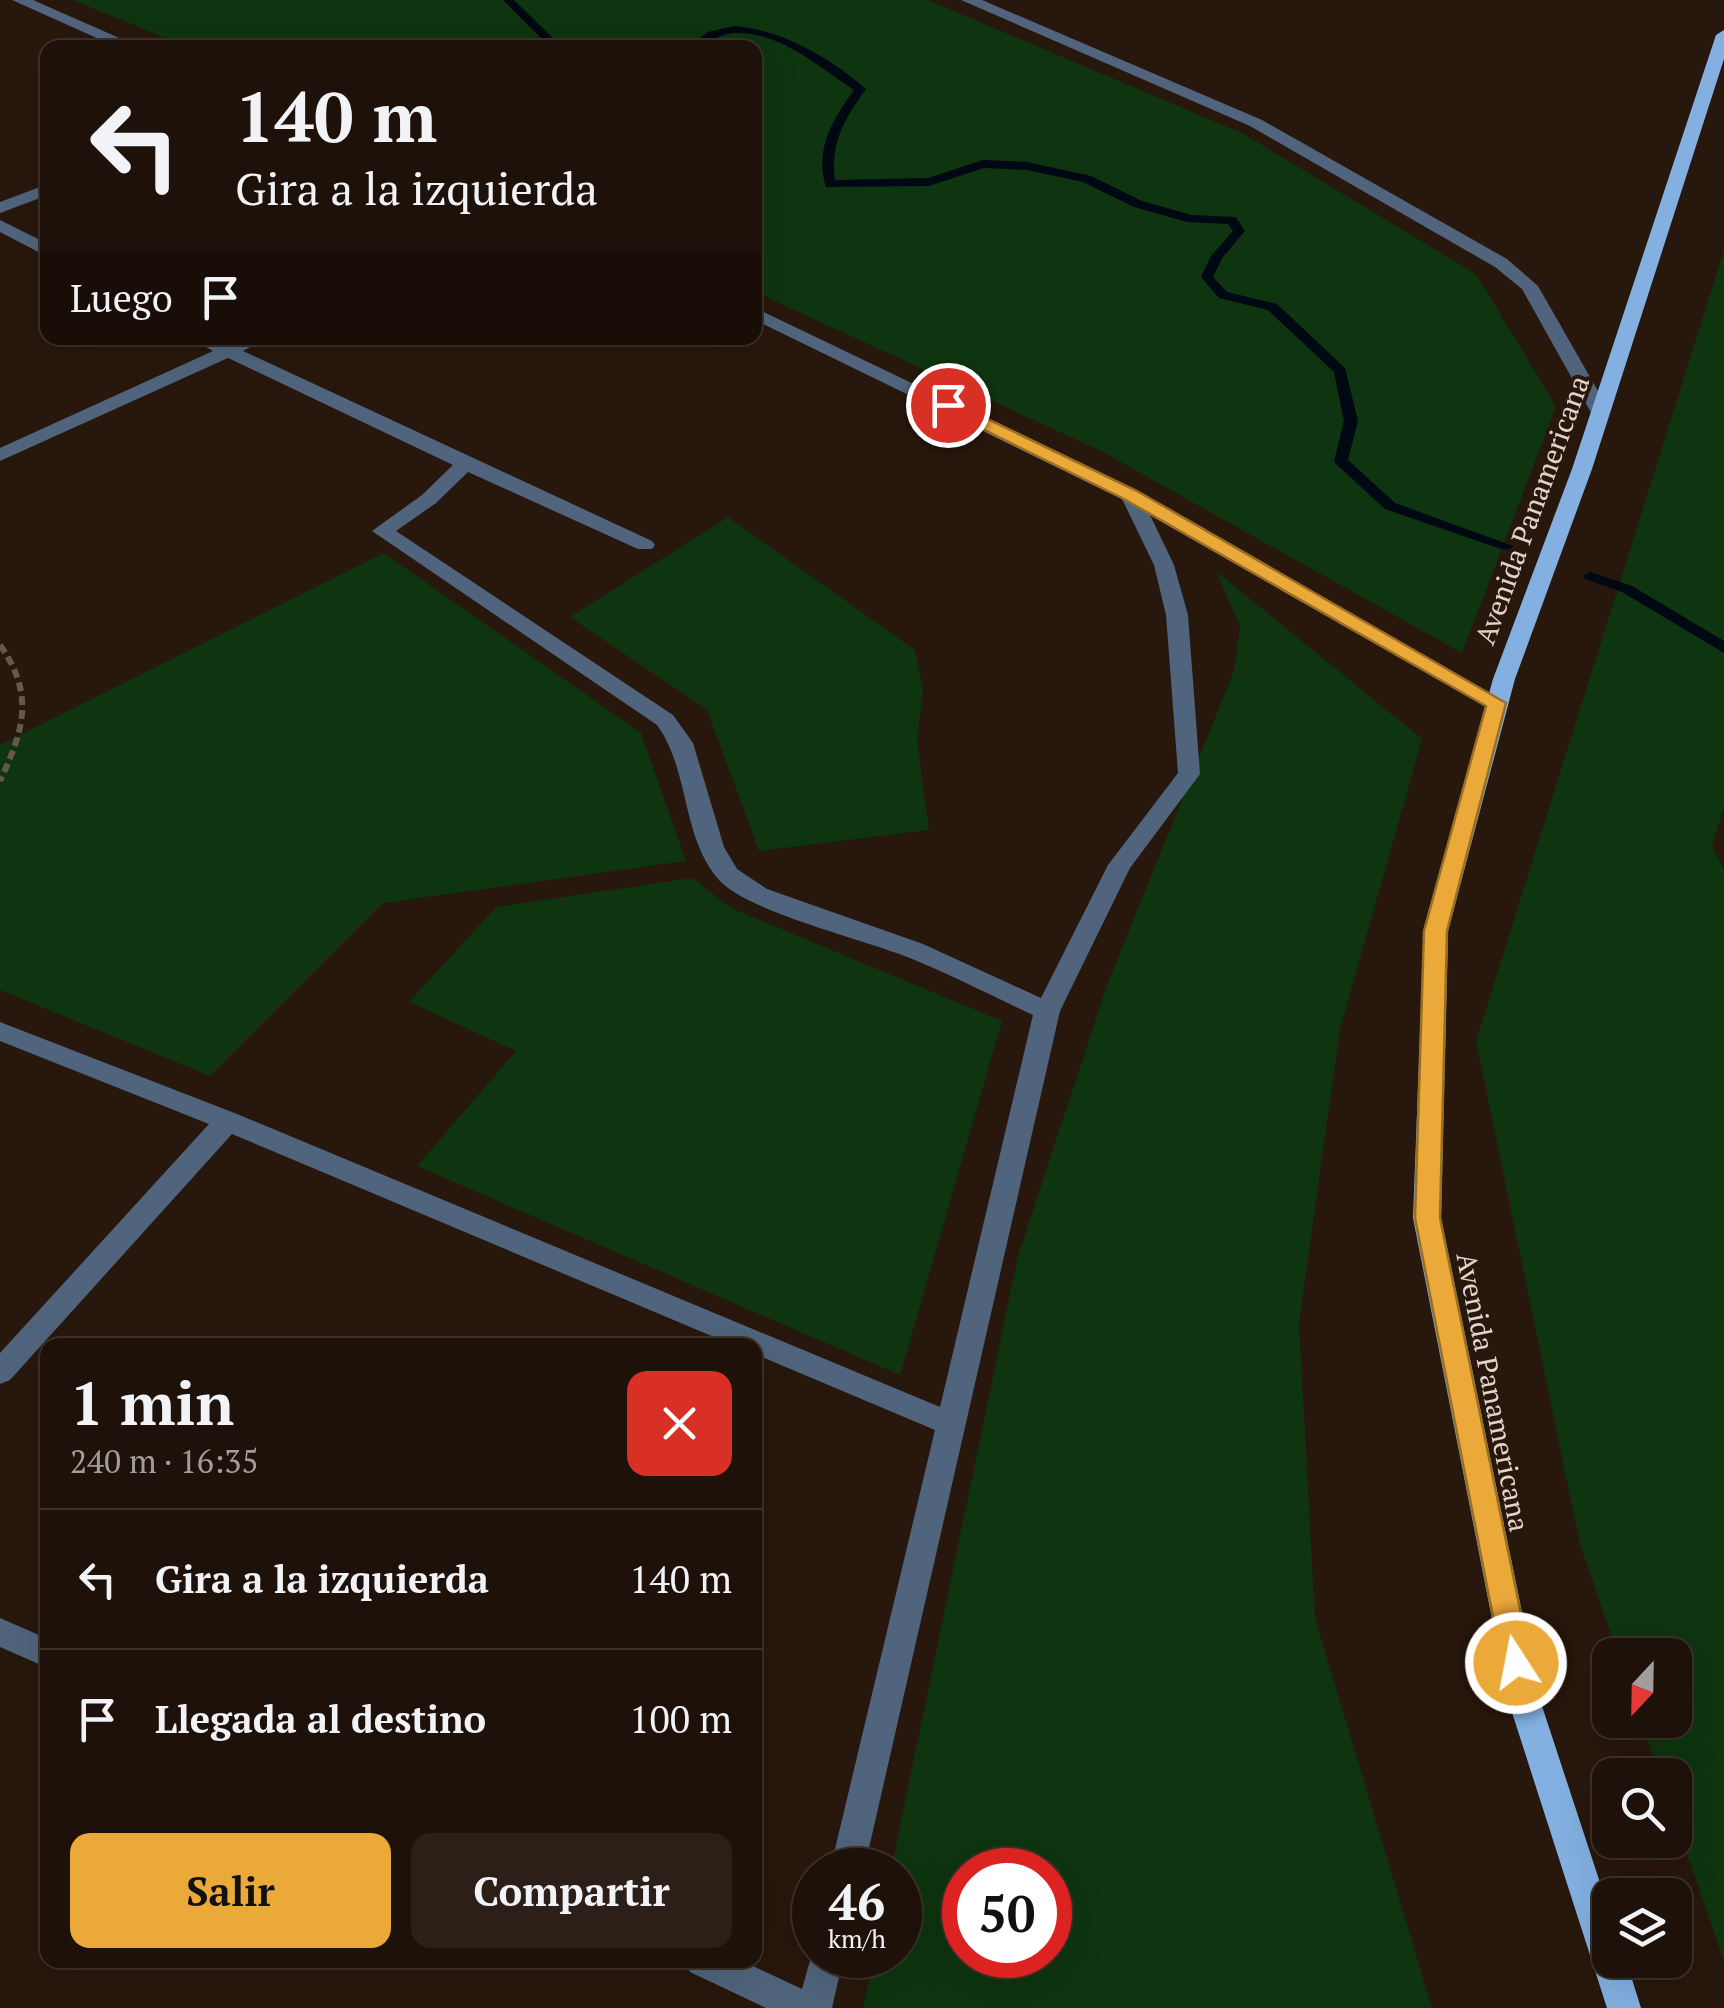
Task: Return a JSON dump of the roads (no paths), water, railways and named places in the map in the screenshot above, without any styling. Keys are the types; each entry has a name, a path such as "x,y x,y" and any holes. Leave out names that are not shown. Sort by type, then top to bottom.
{"main road":[{"name":"Avenida Panamericana","path":"1624,2008 1524,1700 1427,1218 1436,931 1496,703 1600,412 1724,35"}],"street":[{"path":"20,0 115,40"},
{"path":"969,0 1256,123 1501,263 1529,286 1600,412"},
{"path":"0,208 40,191"},
{"path":"0,225 40,248"},
{"path":"762,316 1130,495 1496,703"},
{"path":"213,345 645,544"},
{"path":"0,455 242,345"},
{"path":"466,464 429,500 382,531 665,720 682,742 712,847 728,875 759,895 914,950 1047,1011"},
{"path":"851,1848 1047,1011 1120,865 1189,774 1177,614 1164,565 1130,495"},
{"path":"0,1031 746,1338"},
{"path":"0,1372 228,1122"},
{"path":"762,1345 950,1423"},
{"path":"0,1632 40,1650"},
{"path":"719,1968 804,2008"},
{"path":"815,2008 822,1978"}],"waterway":[{"path":"508,0 550,40"},
{"path":"703,40 734,30 755,31 798,49 860,89 833,134 828,156 830,184 929,182 983,164 1027,166 1087,179 1138,204 1191,219 1232,220 1239,231 1217,256 1207,277 1223,295 1272,307 1340,371 1351,421 1341,461 1390,506 1506,546"},
{"path":"1590,576 1627,589 1724,648"}]}
